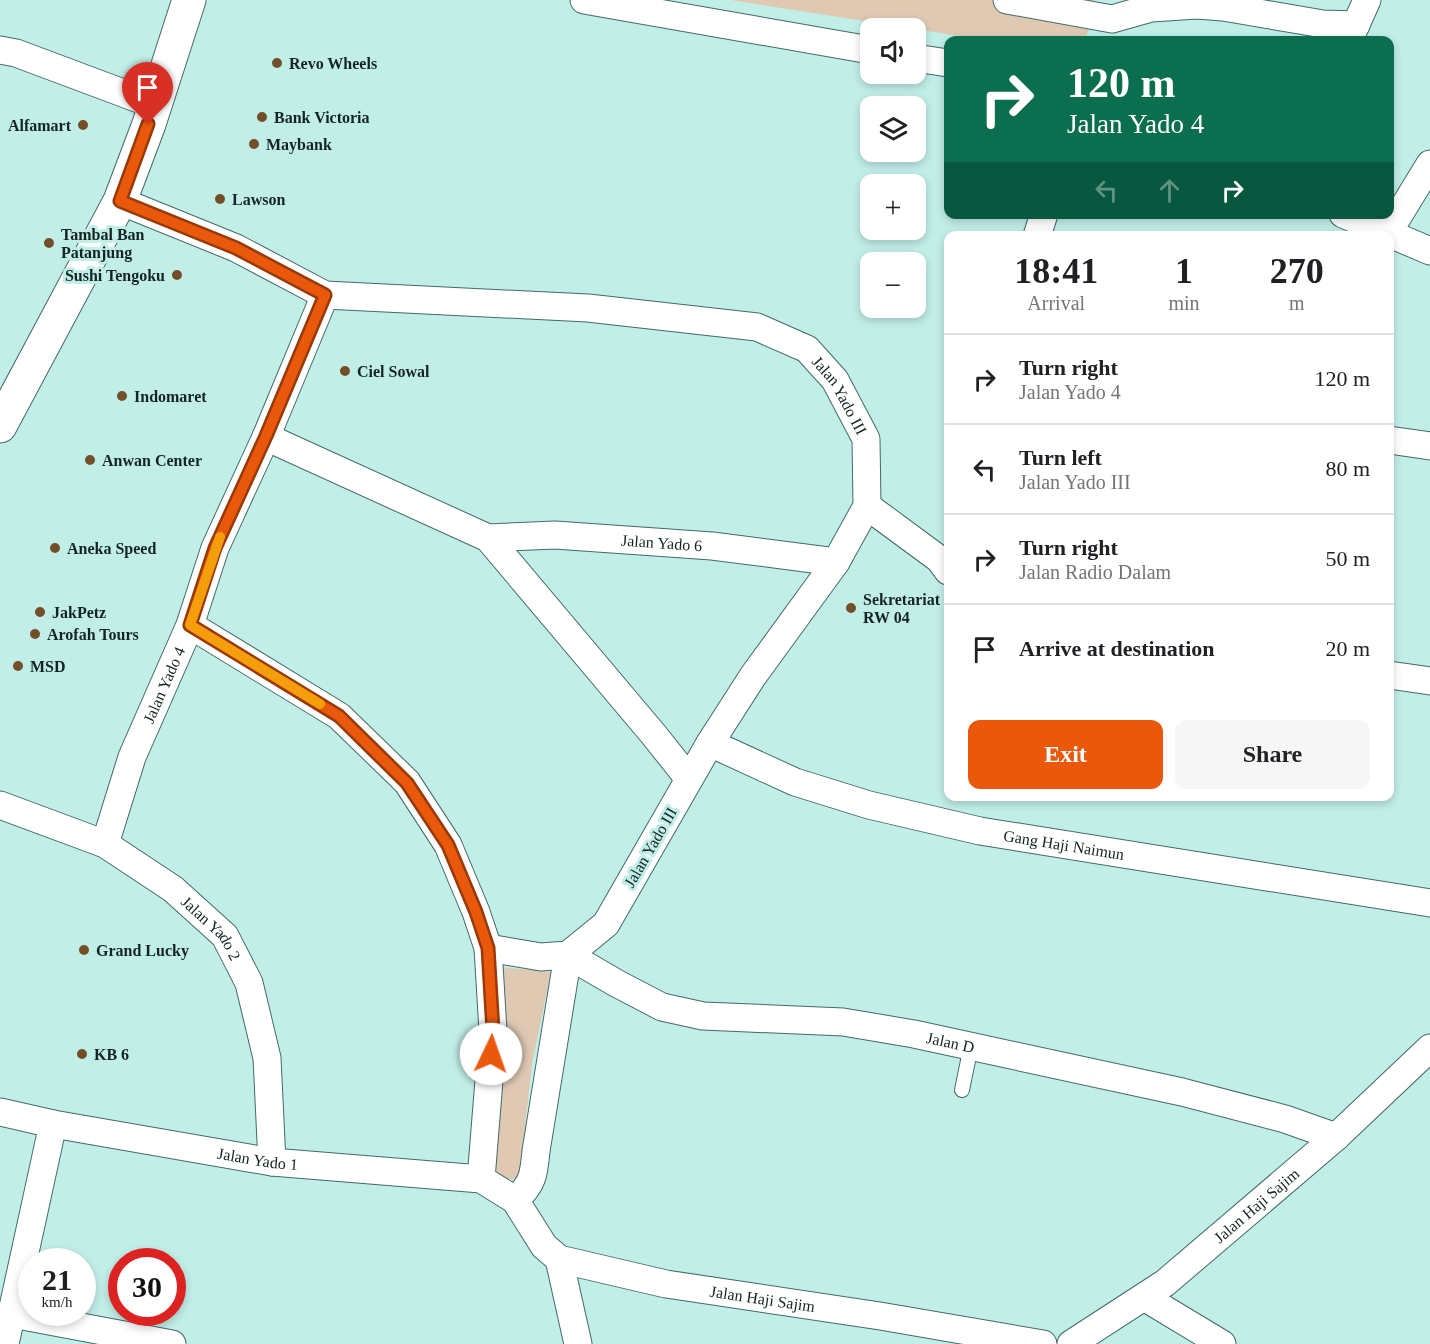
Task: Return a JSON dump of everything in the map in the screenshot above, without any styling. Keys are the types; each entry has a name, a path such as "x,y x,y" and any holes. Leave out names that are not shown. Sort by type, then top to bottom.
{"main road":[{"path":"0,426 120,201 155,105 189,0"}],"street":[{"path":"584,0 860,48"},
{"path":"1007,0 1108,30 1151,8 1197,5 1223,7 1323,24 1352,33 1367,0"},
{"path":"0,50 16,53 155,105"},
{"path":"926,60 944,62"},
{"path":"1388,231 1430,164"},
{"name":"Jalan Yado III","path":"120,201 236,248 325,295 588,308 758,327 807,349 835,380 866,439 867,506 836,562 753,676 710,743 606,924 568,955"},
{"path":"1353,219 1378,231"},
{"path":"1394,238 1430,251"},
{"name":"Jalan Yado 4","path":"105,844 132,757 190,625 215,548 266,436 325,295"},
{"name":"Jalan Yado 6","path":"266,436 488,538 689,779"},
{"path":"1394,441 1430,446"},
{"path":"867,506 939,559 944,566"},
{"name":"Jalan Yado 6","path":"488,538 555,535 712,546 836,562"},
{"path":"190,625 339,716 407,783 448,845 476,912 488,948 493,1031 481,1179"},
{"path":"1394,676 1430,681"},
{"name":"Gang Haji Naimun","path":"710,743 795,782 869,805 980,831 1430,903"},
{"name":"Jalan Yado 2","path":"0,805 105,844 173,889 225,936 249,982 267,1058 272,1162"},
{"path":"488,948 541,957 568,955 534,1174 527,1190 515,1200 544,1246 559,1259 578,1344"},
{"name":"Jalan D","path":"568,955 662,1006 704,1016 843,1022 914,1034 1182,1092 1285,1119 1336,1137"},
{"name":"Jalan Haji Sajim","path":"1071,1344 1165,1283 1336,1137 1430,1048"},
{"name":"Jalan Yado 1","path":"0,1112 53,1124 272,1162 481,1179 515,1200"},
{"path":"5,1344 53,1124"},
{"name":"Jalan Haji Sajim","path":"559,1259 666,1284 880,1316 1042,1344"},
{"path":"1144,1297 1222,1344"},
{"path":"12,1314 172,1344"}],"lane":[{"path":"962,1090 971,1046"}],"shaded area":[{"path":"731,0 1095,0 1090,27 1086,36 960,36 926,31 926,18 860,18 860,20"},
{"path":"501,967 551,972 532,1064 519,1180 491,1177"}],"slow traffic":[{"path":"220,537 190,625 320,704"}],"place":[{"name":"Revo Wheels","path":"277,63"},
{"name":"Bank Victoria","path":"262,117"},
{"name":"Alfamart","path":"83,125"},
{"name":"Maybank","path":"254,144"},
{"name":"Lawson","path":"220,199"},
{"name":"Tambal Ban Patanjung","path":"49,243"},
{"name":"Sushi Tengoku","path":"177,275"},
{"name":"Ciel Sowal","path":"345,371"},
{"name":"Indomaret","path":"122,396"},
{"name":"Anwan Center","path":"90,460"},
{"name":"Aneka Speed","path":"55,548"},
{"name":"Sekretariat RW 04","path":"851,608"},
{"name":"JakPetz","path":"40,612"},
{"name":"Arofah Tours","path":"35,634"},
{"name":"MSD","path":"18,666"},
{"name":"Grand Lucky","path":"84,950"},
{"name":"KB 6","path":"82,1054"}],"route":[{"path":"148,124 120,201 236,248 325,295 266,436 215,548 190,625 339,716 407,783 448,845 476,912 488,948 493,1031 491,1054"}]}
